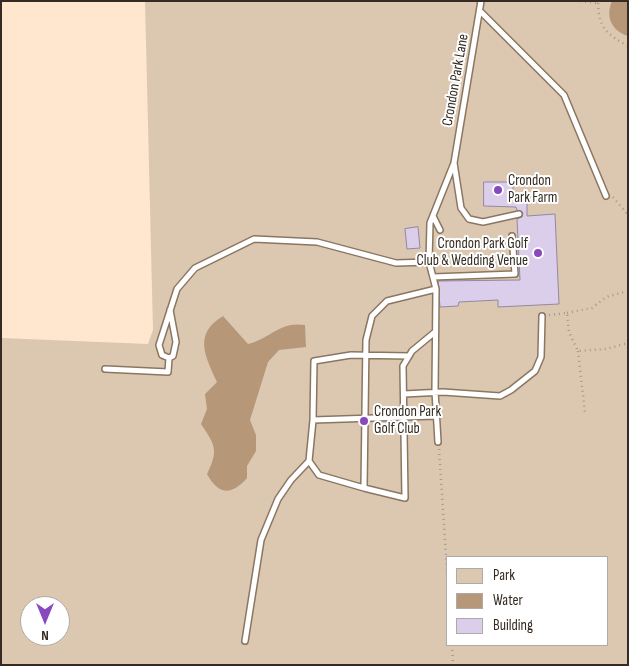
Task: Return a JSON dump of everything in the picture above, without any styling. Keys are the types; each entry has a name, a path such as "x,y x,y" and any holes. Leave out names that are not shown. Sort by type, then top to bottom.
{"lane":[{"name":"Crondon Park Lane","path":"454,163 481,12 481,1"},
{"path":"481,12 564,95 606,196"},
{"path":"454,163 461,208 469,219 483,222 518,214"},
{"path":"438,442 435,416 436,289 429,262 430,223 454,163"},
{"path":"433,216 440,230"},
{"path":"433,277 515,274 512,236"},
{"path":"169,358 162,355 159,345 177,289 194,268 254,239 317,242 396,263 429,262"},
{"path":"364,488 365,355 366,340 372,316 387,302 436,289"},
{"path":"105,369 168,372 169,358 173,356 176,342 170,310"},
{"path":"404,394 435,391 500,396 524,382 535,371 541,357 542,316"},
{"path":"309,461 319,474 405,498 403,366 424,339 435,332"},
{"path":"245,641 261,540 278,499 291,480 309,461 313,420 314,360 365,355 409,356"},
{"path":"313,420 366,420 435,416"}],"path":[{"path":"580,1 598,2 598,17 604,31 628,46"},
{"path":"606,196 612,196 617,200 628,215"},
{"path":"542,316 592,308 606,298 628,291"},
{"path":"567,313 569,332 578,351 585,414"},
{"path":"578,351 606,349 628,343"},
{"path":"438,442 446,557"},
{"path":"452,646 453,665"}],"green space":[{"path":"145,1 628,1 628,665 1,665 1,338 148,344 153,330"}],"water":[{"path":"612,1 628,1 628,36 618,31 611,23 609,13"},
{"path":"223,316 248,344 289,325 305,325 306,347 279,350 268,362 250,420 256,435 256,451 247,466 247,478 236,488 226,491 216,486 207,474 213,459 214,448 210,437 201,424 207,409 205,394 217,382 206,354 205,338 208,330"}],"building":[{"name":"Crondon Park Golf Club & Wedding Venue","path":"484,182 513,182 513,197 527,197 527,216 555,214 559,304 498,307 498,300 459,302 458,306 440,307 438,281 520,280 517,219 522,217 523,213 517,210 516,207 484,206"},
{"path":"418,227 420,248 407,249 405,229"}],"place":[{"name":"Crondon Park Farm","path":"498,190"},
{"name":"Crondon Park Golf Club & Wedding Venue","path":"538,253"},
{"name":"Crondon Park Golf Club","path":"364,421"}]}
